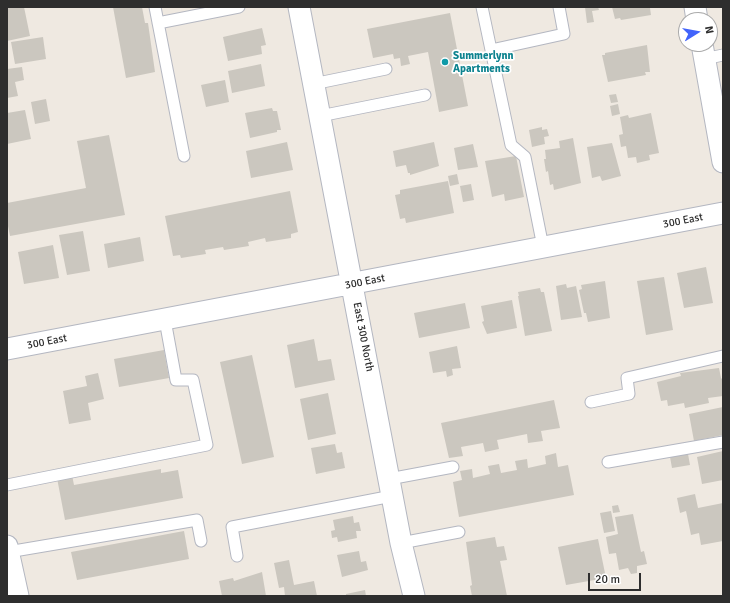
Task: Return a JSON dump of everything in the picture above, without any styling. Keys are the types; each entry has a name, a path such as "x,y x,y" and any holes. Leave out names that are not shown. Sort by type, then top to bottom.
{"street":[{"name":"East 300 North","path":"299,7 353,284 390,487 401,543 414,596"},
{"path":"710,53 723,162"},
{"name":"300 East","path":"7,349 723,214"},
{"path":"8,549 18,596"}],"lane":[{"path":"155,7 184,156"},
{"path":"158,23 239,7"},
{"path":"482,7 511,145 525,157 543,248"},
{"path":"491,50 564,34 559,7"},
{"path":"313,84 386,69"},
{"path":"320,116 425,95"},
{"path":"7,485 207,446 193,380 176,380 164,320"},
{"path":"591,402 629,394 628,378 723,356"},
{"path":"608,462 723,442"},
{"path":"237,556 232,527 390,487 453,467"},
{"path":"8,549 197,520 201,541"},
{"path":"401,543 458,532"}],"building":[{"path":"7,7 24,7 30,36 7,41"},
{"path":"113,7 142,7 145,23 148,23 155,72 126,78"},
{"path":"585,7 598,7 599,10 592,11 594,22 587,23"},
{"path":"612,7 653,8 650,8 651,15 621,20 620,18 615,19"},
{"name":"Summerlynn Apartments","path":"450,13 468,106 439,112 428,52 408,56 410,64 401,66 400,58 394,59 393,54 373,58 367,29"},
{"path":"262,28 266,45 261,46 262,54 228,61 223,37"},
{"path":"43,37 46,59 15,64 11,42"},
{"path":"647,45 650,72 645,72 646,75 608,82 602,55 605,55 605,53"},
{"path":"261,64 265,86 232,93 228,71"},
{"path":"22,67 24,80 15,82 18,96 7,98 7,69"},
{"path":"225,80 229,102 206,107 201,85"},
{"path":"616,94 618,102 611,103 609,95"},
{"path":"46,99 50,121 35,124 31,102"},
{"path":"618,104 620,114 612,116 610,106"},
{"path":"272,108 273,111 277,111 281,130 250,138 245,113"},
{"path":"25,110 31,139 7,144 7,113"},
{"path":"651,113 659,153 649,155 650,160 637,163 636,157 628,158 626,146 621,147 619,135 623,134 620,117 628,115 629,118"},
{"path":"542,127 542,130 547,129 549,136 544,137 545,144 532,147 529,130"},
{"path":"109,135 125,215 10,236 7,221 7,203 86,188 77,141"},
{"path":"573,138 581,183 554,190 553,184 550,185 548,171 546,172 544,159 546,159 545,150 560,148 559,141"},
{"path":"287,142 293,170 251,178 246,151"},
{"path":"434,142 439,166 410,175 406,165 396,167 393,151"},
{"path":"612,143 621,176 602,181 600,176 592,178 587,147"},
{"path":"473,144 478,167 458,170 454,148"},
{"path":"516,156 524,197 505,201 504,194 492,197 485,161"},
{"path":"457,174 459,184 450,186 448,176"},
{"path":"448,181 454,213 406,223 405,218 400,219 395,195 400,194 400,190"},
{"path":"471,184 474,200 463,202 460,186"},
{"path":"290,191 298,232 291,234 291,238 266,242 265,238 248,242 249,246 224,250 223,247 205,250 206,254 181,258 180,255 173,256 165,216"},
{"path":"83,231 90,271 67,275 59,235"},
{"path":"140,237 144,261 108,268 104,244"},
{"path":"53,245 59,278 24,284 18,252"},
{"path":"706,267 713,303 684,308 677,273"},
{"path":"664,277 673,330 646,335 637,281"},
{"path":"605,281 610,318 588,322 586,313 584,313 579,290 582,289 581,285"},
{"path":"566,284 567,288 576,286 582,317 561,320 556,286"},
{"path":"540,288 541,292 544,292 552,331 525,336 518,292"},
{"path":"512,300 517,328 487,334 482,322 484,321 481,306"},
{"path":"465,303 470,328 419,338 414,313"},
{"path":"314,339 318,361 331,359 335,380 295,388 287,345"},
{"path":"457,346 461,368 452,369 453,375 447,377 446,371 433,373 429,352"},
{"path":"164,350 169,378 119,387 114,359"},
{"path":"252,355 274,457 242,464 220,362"},
{"path":"719,368 721,378 723,380 723,396 708,398 709,403 685,408 684,403 668,406 667,400 661,401 657,382 681,376 680,373"},
{"path":"98,373 104,399 88,403 91,420 69,424 63,391 87,386 85,376"},
{"path":"328,393 336,434 308,440 300,399"},
{"path":"554,400 560,428 541,431 543,441 528,443 527,434 497,440 499,449 485,452 483,443 461,447 463,456 449,458 441,423"},
{"path":"723,407 723,435 694,441 689,414"},
{"path":"335,444 337,453 342,452 345,468 316,474 311,448"},
{"path":"723,451 723,480 702,484 697,457"},
{"path":"556,453 558,467 568,465 574,495 459,517 453,482 462,480 460,471 472,469 473,478 490,474 488,466 499,464 501,473 517,470 515,461 527,459 528,468 546,464 545,456"},
{"path":"688,454 690,465 672,468 670,457"},
{"path":"161,469 161,473 178,470 183,498 65,520 57,478 72,475 74,485"},
{"path":"695,494 698,508 723,503 723,541 701,545 699,533 691,535 686,511 680,513 677,498"},
{"path":"618,505 620,512 613,513 612,506"},
{"path":"611,511 615,531 604,533 600,513"},
{"path":"633,514 641,552 644,551 647,564 637,566 637,573 631,574 628,568 619,570 616,553 609,554 606,537 618,534 615,517"},
{"path":"353,516 354,523 359,522 361,531 356,531 357,538 338,542 337,537 332,538 331,531 335,530 333,520"},
{"path":"184,531 189,559 77,580 71,552"},
{"path":"495,537 497,547 504,546 507,560 500,561 507,596 472,596 470,586 472,585 466,542"},
{"path":"598,539 606,578 566,585 558,547"},
{"path":"359,551 361,562 366,561 368,570 342,577 337,555"},
{"path":"289,560 294,585 314,581 317,596 285,596 284,587 279,588 274,563"},
{"path":"262,572 266,596 222,596 219,581 233,578 234,581"},
{"path":"365,590 366,596 346,596 346,594"}],"place":[{"name":"Summerlynn Apartments","path":"445,62"}]}
